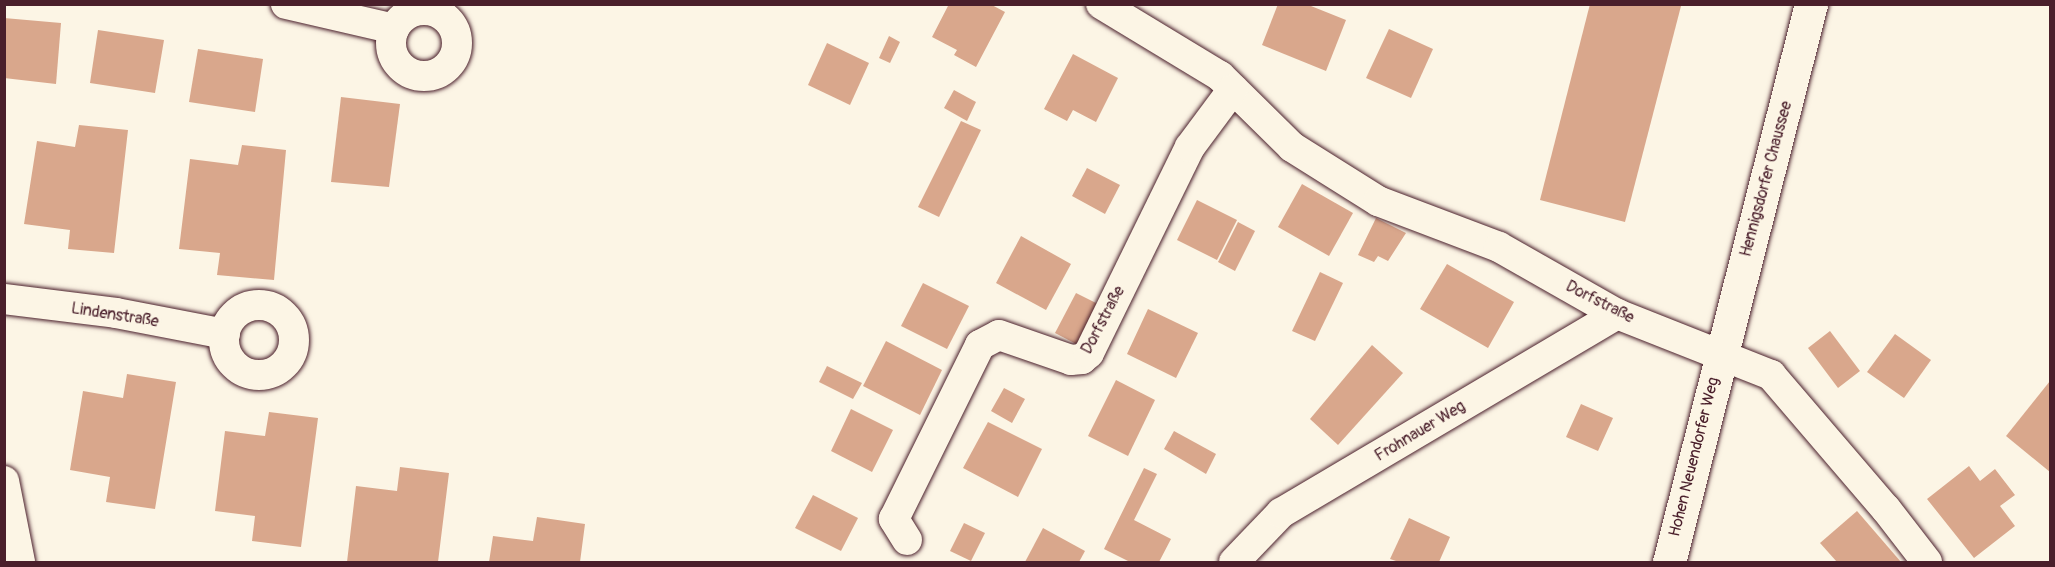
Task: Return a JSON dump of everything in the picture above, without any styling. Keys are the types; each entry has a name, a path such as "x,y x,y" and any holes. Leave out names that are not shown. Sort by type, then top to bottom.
{"main road":[{"name":"Hennigsdorfer Chaussee","path":"1720,352 1811,4"},
{"name":"Hohen Neuendorfer Weg","path":"1669,562 1720,352"}],"street":[{"path":"286,4 394,29"},
{"name":"Dorfstraße","path":"1101,4 1220,76 1292,147 1378,201 1499,247 1617,314 1720,352 1771,375 1886,509 1927,562"},
{"name":"Dorfstraße","path":"908,540 894,519 980,345 999,335 1071,360 1082,359 1190,147 1233,89"},
{"name":"Lindenstraße","path":"4,299 116,313 225,334"},
{"name":"Frohnauer Weg","path":"1234,562 1281,513 1617,314"},
{"path":"4,481 20,562"}],"building":[{"path":"949,4 990,4 1005,12 976,67 954,55 957,50 932,37"},
{"path":"1278,4 1306,4 1346,20 1326,71 1262,45"},
{"path":"1590,4 1681,6 1625,222 1540,200"},
{"path":"4,18 61,23 56,84 4,78"},
{"path":"1389,29 1433,49 1411,98 1366,78"},
{"path":"98,30 164,40 155,93 90,83"},
{"path":"889,36 900,42 890,63 879,58"},
{"path":"827,43 869,63 850,105 808,85"},
{"path":"198,49 263,59 255,112 189,102"},
{"path":"1073,54 1118,78 1096,122 1073,110 1067,121 1044,109"},
{"path":"954,90 976,102 967,121 944,108"},
{"path":"341,97 400,104 389,187 331,182"},
{"path":"961,121 981,130 939,217 918,207"},
{"path":"79,125 128,130 114,253 68,249 70,230 24,224 37,141 75,147"},
{"path":"242,145 286,150 274,280 217,275 220,253 179,249 190,159 238,165"},
{"path":"1087,168 1120,185 1105,214 1072,196"},
{"path":"1302,184 1353,213 1329,256 1278,227"},
{"path":"1197,200 1237,220 1217,260 1177,240"},
{"path":"1376,218 1406,233 1388,261 1378,256 1374,262 1358,255"},
{"path":"1238,222 1255,231 1235,271 1218,262"},
{"path":"1021,236 1071,264 1046,310 996,283"},
{"path":"1447,264 1514,302 1488,348 1420,309"},
{"path":"1320,272 1343,283 1315,341 1292,331"},
{"path":"923,283 969,306 947,349 901,326"},
{"path":"1076,293 1102,306 1080,346 1055,333"},
{"path":"1148,309 1198,333 1176,378 1127,354"},
{"path":"1830,331 1860,371 1838,388 1808,348"},
{"path":"1895,334 1931,360 1904,398 1867,372"},
{"path":"886,341 942,370 920,415 863,386"},
{"path":"1372,345 1403,373 1338,445 1310,419"},
{"path":"827,366 862,383 853,399 819,382"},
{"path":"127,374 176,382 155,509 106,502 110,477 70,470 83,391 123,398"},
{"path":"1116,380 1155,400 1128,456 1088,436"},
{"path":"2050,381 2050,472 2006,436"},
{"path":"1004,388 1025,399 1012,423 991,411"},
{"path":"1581,404 1613,418 1598,451 1566,437"},
{"path":"851,409 893,430 872,472 831,451"},
{"path":"269,412 318,418 301,547 252,541 255,516 215,511 225,431 265,436"},
{"path":"988,422 1042,449 1018,497 963,468"},
{"path":"1174,431 1216,454 1206,474 1164,449"},
{"path":"1969,466 1980,481 1995,469 2015,495 2000,506 2015,526 1974,558 1927,499"},
{"path":"400,467 449,473 438,562 347,562 356,486 397,491"},
{"path":"1144,468 1157,474 1134,520 1171,539 1159,562 1130,562 1104,549"},
{"path":"813,495 858,518 841,551 795,528"},
{"path":"1857,511 1901,562 1837,562 1820,543"},
{"path":"537,517 585,524 580,562 489,562 493,536 533,541"},
{"path":"1409,518 1450,537 1439,562 1399,562 1390,559"},
{"path":"964,523 985,533 971,561 950,551"},
{"path":"1043,528 1085,551 1079,562 1025,562"}]}
